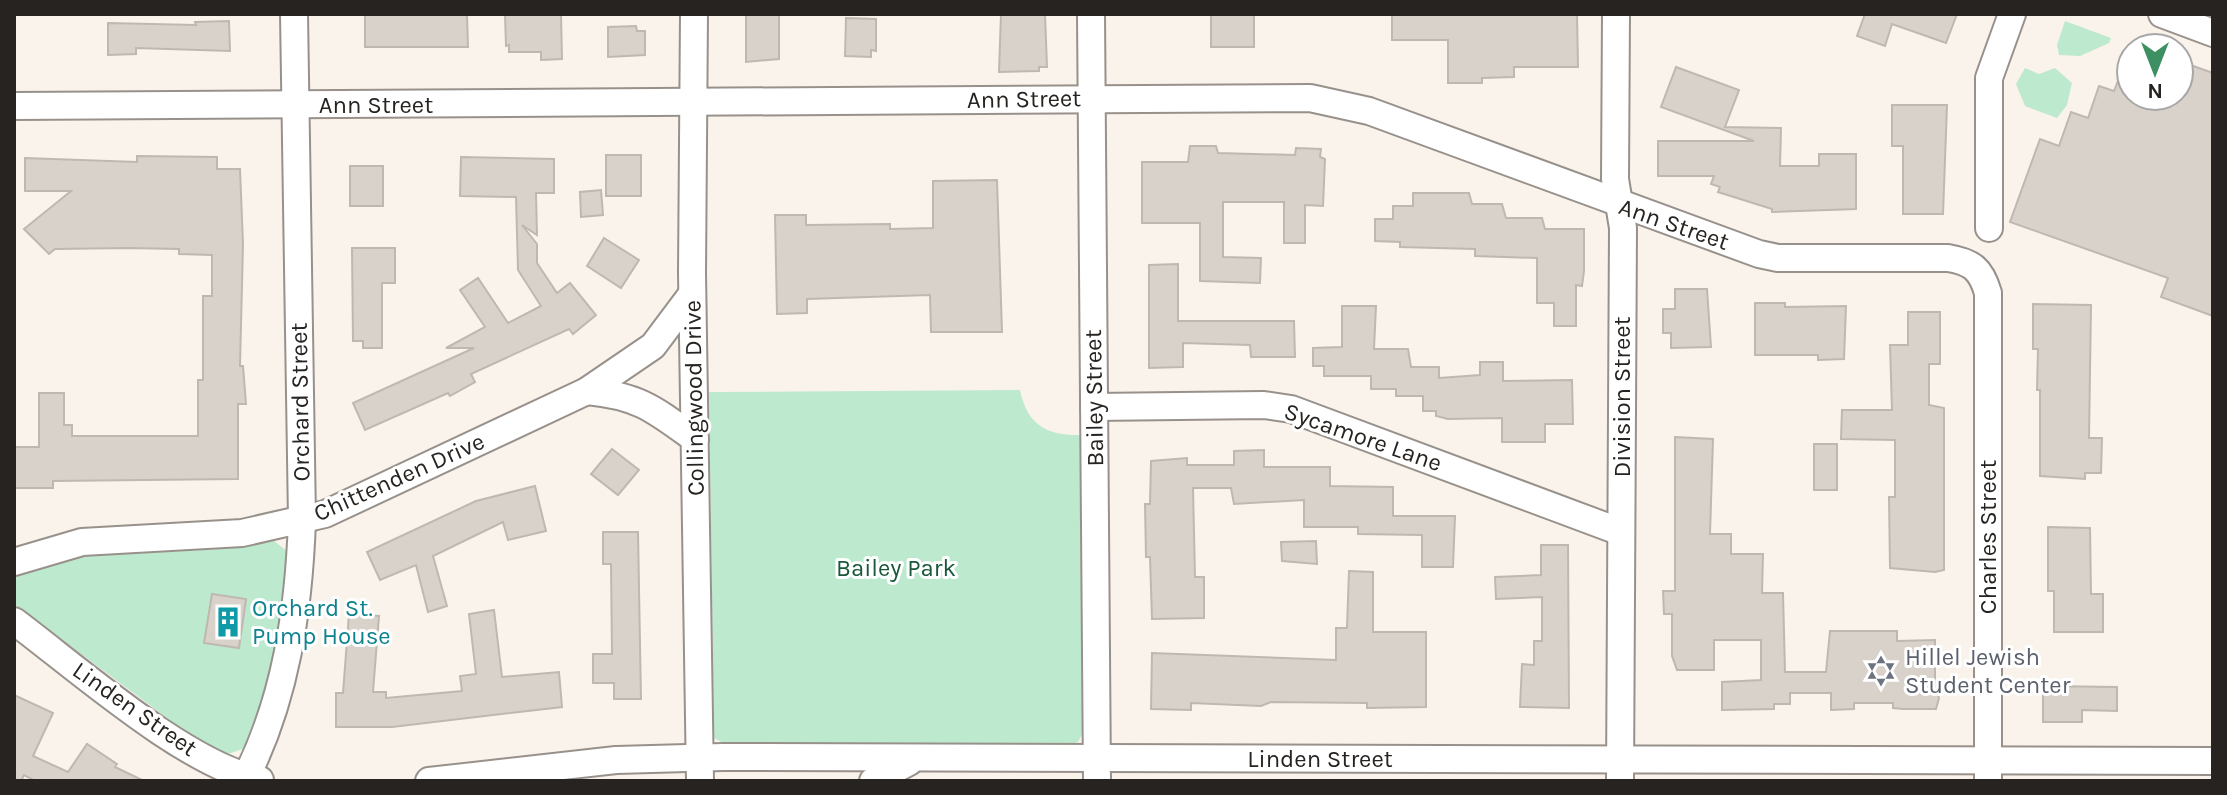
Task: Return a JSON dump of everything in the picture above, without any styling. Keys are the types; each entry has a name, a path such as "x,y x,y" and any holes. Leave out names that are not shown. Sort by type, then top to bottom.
{"street":[{"name":"Orchard Street","path":"252,780 289,656 299,589 302,520 294,14"},
{"name":"Collingwood Drive","path":"694,14 692,294 699,769"},
{"name":"Bailey Street","path":"1091,14 1097,770"},
{"name":"Division Street","path":"1616,14 1615,179 1623,228 1620,770"},
{"path":"1989,228 1989,78 2012,14"},
{"path":"2162,14 2213,33"},
{"name":"Ann Street","path":"14,106 1091,98 1331,100 1620,205 1778,258 1948,258 1968,262 1982,274 1988,293"},
{"name":"Charles Street","path":"1988,293 1988,772"},
{"name":"Chittenden Drive","path":"14,562 82,542 242,533 325,514 587,391 653,346 692,294"},
{"path":"587,391 617,394 645,402 695,439"},
{"name":"Sycamore Lane","path":"1094,407 1264,405 1291,409 1621,532"},
{"name":"Linden Street","path":"14,621 178,743 252,780"},
{"name":"Linden Street","path":"429,781 616,760 699,769 912,760 1097,770 1988,772 2213,761"},
{"path":"873,781 912,760"}],"green space":[{"path":"2065,21 2111,38 2109,43 2080,56 2059,55 2057,45"},
{"path":"2025,68 2039,74 2055,68 2072,83 2067,105 2057,118 2025,106 2016,84"},
{"name":"Bailey Park","path":"1020,390 1028,412 1040,426 1058,433 1081,435 1083,732 1078,742 1068,745 725,744 714,738 709,392"},
{"path":"274,541 287,551 274,660 246,748 225,755 175,724 14,604 14,577 82,556 221,549"}],"building":[{"path":"365,14 467,14 468,47 365,47"},
{"path":"505,14 561,14 562,59 541,60 541,52 509,52"},
{"path":"746,14 779,14 779,59 746,62"},
{"path":"1001,14 1045,14 1047,67 1039,67 1039,71 999,72"},
{"path":"1392,14 1577,14 1578,67 1514,67 1514,77 1482,78 1482,83 1448,83 1448,40 1392,40"},
{"path":"1865,14 1957,14 1946,43 1892,24 1885,46 1857,36"},
{"path":"1211,15 1254,15 1254,47 1211,47"},
{"path":"846,18 876,19 876,51 871,50 871,57 845,56"},
{"path":"229,21 230,51 136,48 136,54 108,55 108,23 196,25 195,22"},
{"path":"636,26 637,31 645,31 645,55 608,57 608,27"},
{"path":"1676,67 1739,90 1725,127 1781,128 1780,166 1819,166 1819,154 1856,154 1856,209 1772,212 1772,209 1718,192 1720,187 1711,184 1714,176 1658,176 1658,141 1754,141 1661,107"},
{"path":"2195,67 2213,73 2213,316 2161,297 2168,278 2010,222 2040,139 2059,146 2071,112 2088,118 2099,86 2114,91 2115,88 2115,112 2195,112"},
{"path":"1892,105 1947,105 1943,214 1903,214 1903,146 1892,146"},
{"path":"1190,146 1216,146 1218,153 1295,155 1296,148 1321,149 1320,157 1325,159 1323,206 1305,205 1305,243 1284,243 1284,202 1223,202 1223,257 1261,258 1260,283 1200,281 1200,223 1142,223 1142,162 1188,162"},
{"path":"606,155 641,155 641,196 606,196"},
{"path":"137,156 217,157 217,169 240,169 243,244 240,366 243,366 246,404 238,404 238,479 53,481 53,488 15,488 15,447 39,447 39,393 64,393 64,425 72,425 72,436 198,436 198,380 203,380 203,296 212,296 212,255 179,254 179,249 128,248 55,249 49,254 24,229 71,191 25,191 25,158 137,162"},
{"path":"461,157 554,159 554,193 536,193 537,235 522,225 537,244 537,263 557,293 570,283 596,315 573,334 569,329 471,374 475,382 450,396 448,393 365,430 353,403 474,348 446,348 485,327 460,290 478,278 508,323 541,306 518,270 516,197 460,196"},
{"path":"350,166 383,166 383,206 350,206"},
{"path":"997,180 1002,332 931,332 930,295 807,299 807,313 777,314 775,215 806,215 806,225 890,224 890,229 933,228 933,181"},
{"path":"601,190 603,215 581,217 580,192"},
{"path":"1413,193 1469,193 1472,204 1502,204 1506,218 1542,218 1545,229 1584,229 1584,271 1582,286 1576,285 1576,326 1554,326 1554,303 1537,303 1537,258 1475,256 1475,249 1400,247 1400,242 1375,241 1375,219 1393,219 1393,206 1413,206"},
{"path":"604,238 639,260 621,288 587,266"},
{"path":"352,248 395,248 395,283 382,283 382,348 363,348 363,341 353,341"},
{"path":"1178,264 1178,321 1294,321 1295,357 1251,357 1250,345 1183,343 1183,367 1149,368 1149,265"},
{"path":"1675,289 1707,289 1711,347 1671,348 1671,333 1663,333 1663,309 1675,309"},
{"path":"1755,303 1785,303 1785,307 1846,306 1844,359 1818,360 1818,355 1755,355"},
{"path":"2033,304 2091,305 2089,438 2102,438 2101,473 2085,473 2085,479 2040,476 2040,390 2037,390 2038,349 2033,349"},
{"path":"1342,306 1376,306 1374,349 1408,349 1411,367 1439,367 1439,378 1480,375 1480,362 1503,362 1503,381 1572,380 1573,424 1545,424 1545,442 1502,442 1502,418 1448,419 1436,416 1436,411 1423,411 1423,396 1396,396 1396,389 1371,389 1371,376 1324,376 1324,366 1313,366 1313,348 1342,347"},
{"path":"1908,312 1940,312 1940,364 1929,364 1929,405 1944,408 1944,570 1935,572 1890,568 1889,497 1895,497 1895,440 1841,439 1842,410 1892,410 1890,345 1908,345"},
{"path":"1675,437 1713,439 1710,534 1731,534 1731,554 1763,554 1762,593 1783,593 1785,672 1826,672 1830,631 1897,631 1897,641 1935,640 1935,685 1939,698 1936,709 1893,708 1893,703 1854,703 1854,709 1831,710 1831,693 1790,693 1790,704 1774,704 1774,709 1722,710 1722,682 1761,680 1761,640 1714,640 1714,670 1677,670 1672,656 1672,614 1664,614 1663,591 1675,591"},
{"path":"1814,444 1837,444 1837,490 1814,490"},
{"path":"612,449 639,470 618,495 591,474"},
{"path":"1264,450 1264,467 1330,467 1330,486 1393,487 1393,516 1455,516 1453,567 1422,567 1422,535 1358,534 1358,527 1304,527 1304,500 1234,504 1231,488 1193,488 1195,577 1204,577 1204,618 1152,619 1145,504 1150,504 1151,461 1187,458 1187,465 1234,465 1234,451"},
{"path":"535,486 546,531 508,540 503,522 433,556 447,606 428,612 416,565 380,580 367,552 476,501"},
{"path":"2048,527 2090,528 2091,594 2103,594 2103,632 2054,632 2054,591 2048,591"},
{"path":"603,532 638,532 641,699 614,699 614,683 593,683 593,654 612,654 611,564 603,564"},
{"path":"1316,541 1317,564 1282,561 1281,542"},
{"path":"1541,545 1568,545 1569,708 1520,707 1522,664 1534,665 1534,641 1542,641 1542,597 1496,599 1495,577 1541,575"},
{"path":"1349,571 1373,572 1373,632 1426,632 1426,707 1367,708 1367,703 1271,702 1261,706 1191,703 1191,710 1151,709 1152,653 1336,660 1336,628 1347,628"},
{"name":"Orchard St. Pump House","path":"212,594 246,599 239,648 204,643"},
{"path":"494,610 502,677 559,672 562,707 392,727 336,727 336,693 343,693 349,614 379,616 373,692 386,692 386,698 462,691 460,676 476,674 469,614"},
{"path":"2043,686 2117,687 2117,711 2082,710 2082,722 2043,722"},
{"path":"14,695 53,713 33,756 68,772 87,744 117,764 115,767 144,781 35,781 24,775 21,781 14,781"}],"place":[{"name":"Orchard St. Pump House","path":"228,622"},
{"name":"Hillel Jewish Student Center","path":"1881,671"}]}
